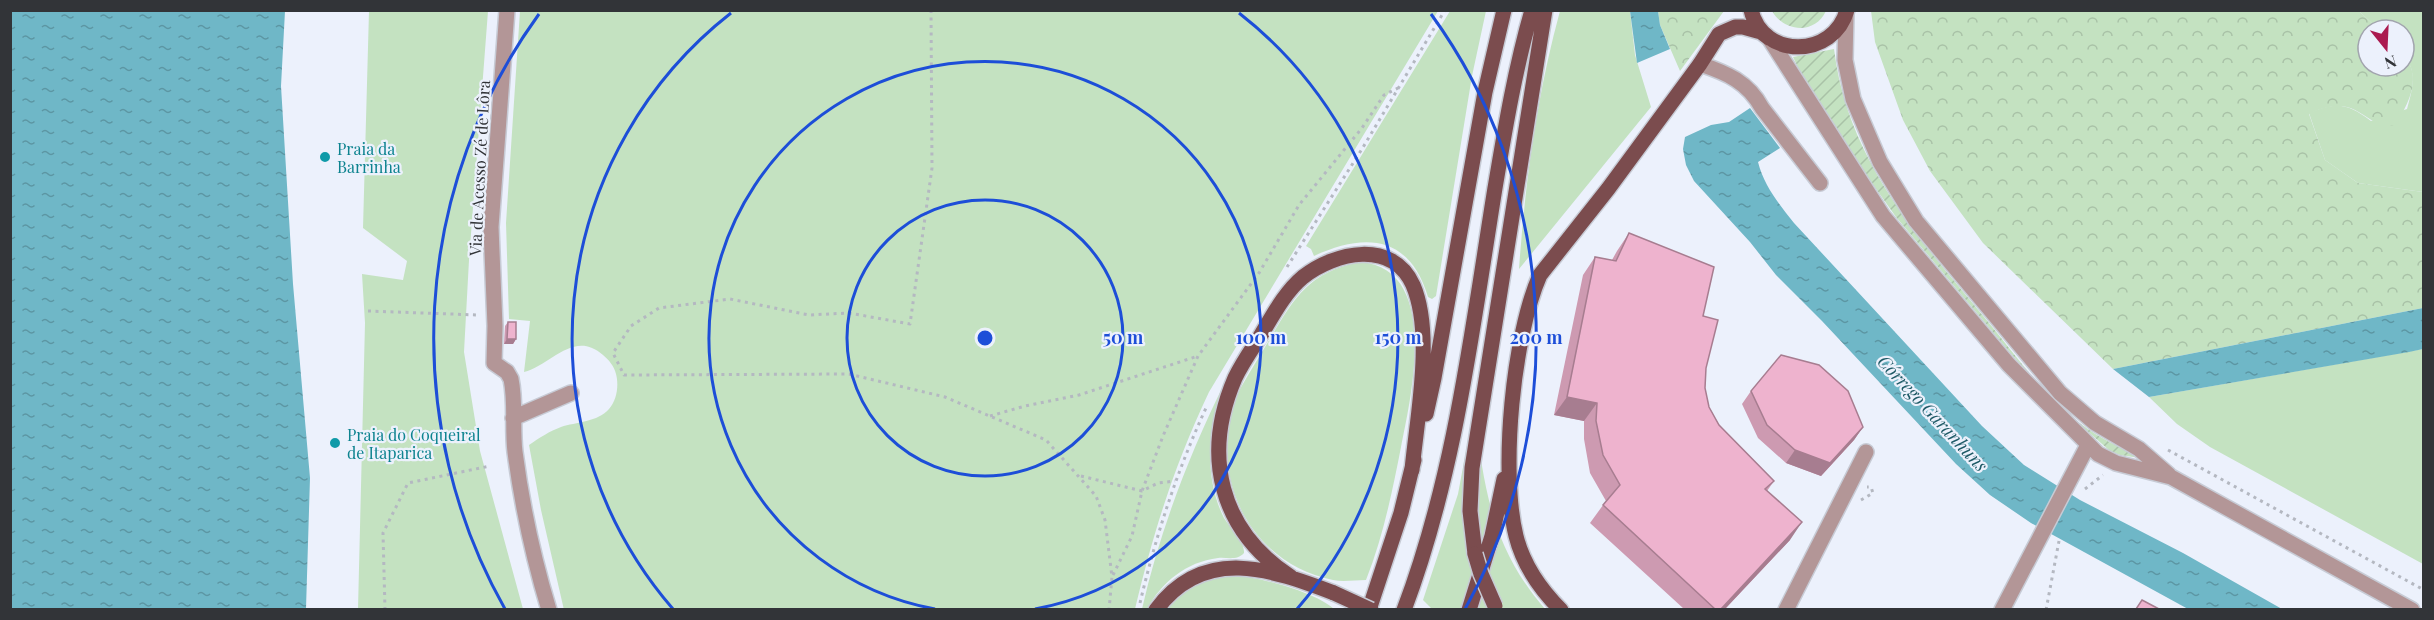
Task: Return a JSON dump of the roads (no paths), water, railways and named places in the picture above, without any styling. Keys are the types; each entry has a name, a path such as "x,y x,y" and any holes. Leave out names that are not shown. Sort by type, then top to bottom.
{"main road":[{"path":"1156,609 1178,586 1201,573 1246,568 1291,577 1370,609 1401,513 1434,378 1485,92 1504,10"},
{"path":"1404,609 1432,530 1443,485 1510,99 1532,10"},
{"path":"1496,608 1475,554 1470,511 1472,468 1545,10"},
{"path":"1752,10 1759,28 1768,38"},
{"path":"1468,609 1492,536 1509,451 1521,340 1528,307 1542,272 1608,189 1700,64 1719,34 1735,27 1743,27 1761,32 1780,44 1794,48 1807,47 1820,43 1840,26 1846,12"},
{"path":"1291,577 1261,554 1238,525 1230,509 1220,474 1219,435 1236,375 1282,301 1301,278 1338,258 1364,254 1387,259 1406,274 1413,285 1421,319 1423,358 1412,470"},
{"path":"1509,451 1511,509 1516,536 1532,573 1562,609"}],"street":[{"name":"Via de Acesso Zé de Lôra","path":"507,10 491,227 495,315 494,363 507,372 511,379 513,418"},
{"path":"1846,12 1845,60 1853,99 1880,162 1916,221 2060,393 2095,423 2139,449 2171,477 2412,609"},
{"path":"1768,38 1883,216 2009,365 2098,454 2116,463 2171,477"},
{"path":"1700,64 1733,76 1744,84 1756,96 1762,108 1820,183"},
{"path":"549,609 531,546 524,511 513,418 571,393"},
{"path":"2002,609 2088,445"},
{"path":"1786,609 1866,452"}],"water":[{"path":"10,11 285,11 281,86 293,284 310,478 306,609 11,609"},
{"path":"1630,11 1658,11 1660,25 1670,49 1637,63"},
{"name":"Córrego Garanhuns","path":"1750,108 1780,148 1758,162 1768,187 1778,202 1794,223 1982,426 2024,465 2080,500 2183,553 2282,609 2188,609 2031,523 1990,495 1956,464 1776,275 1750,242 1694,181 1686,165 1683,149 1685,137 1711,125 1729,122"},
{"path":"2423,308 2423,349 2409,352 2149,397 2113,369"}],"place":[{"name":"Praia da Barrinha","path":"325,157"},
{"name":"Praia do Coqueiral de Itaparica","path":"335,443"}]}
